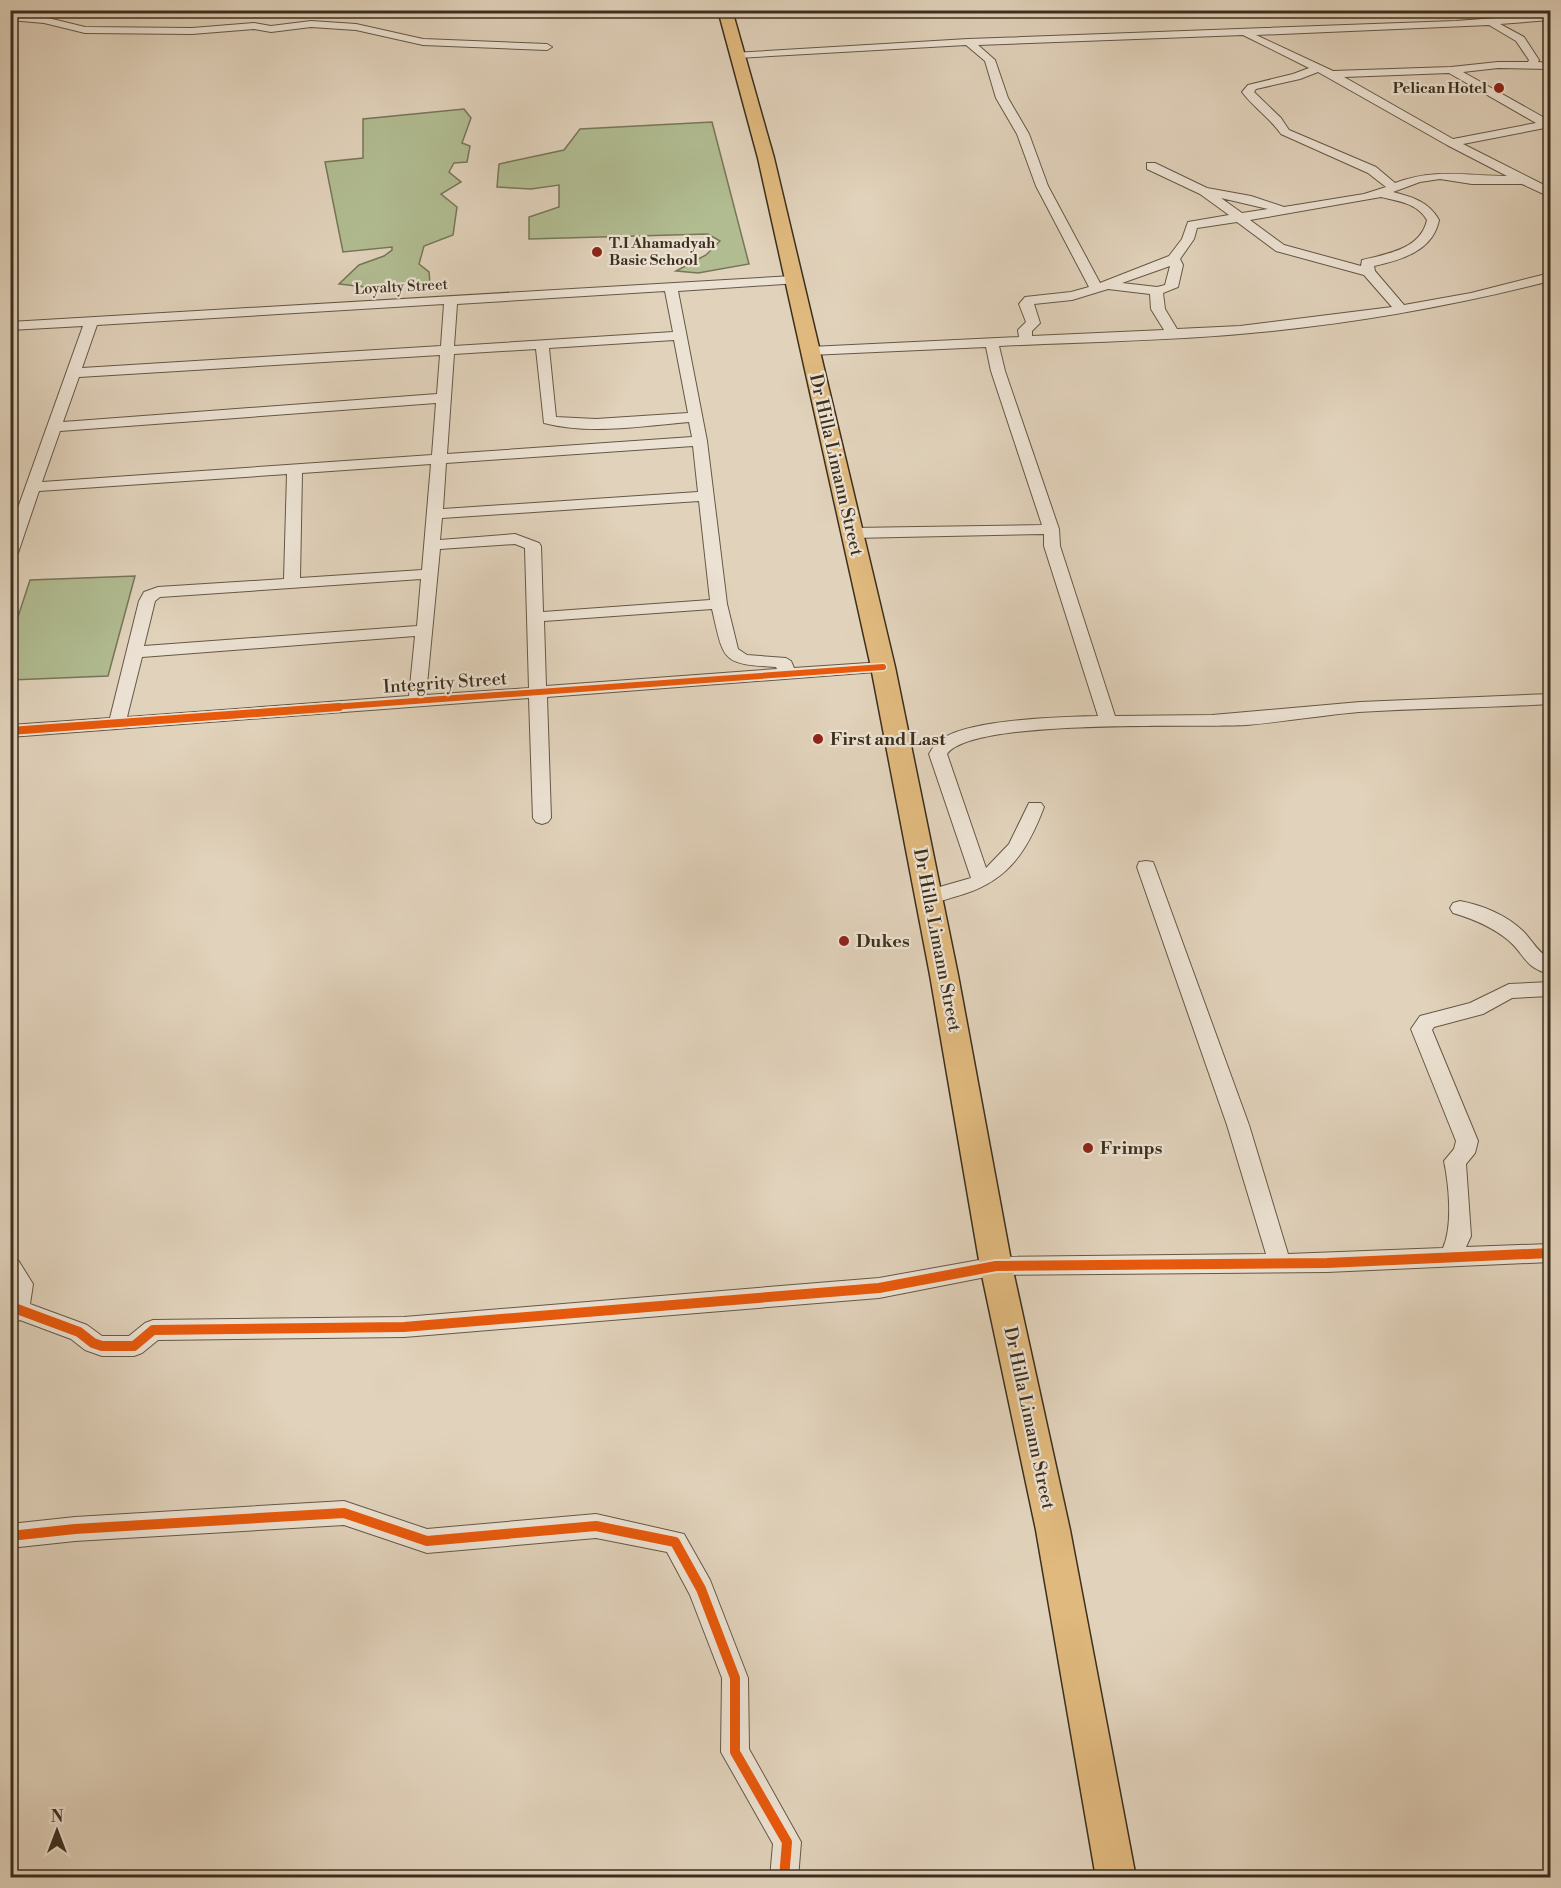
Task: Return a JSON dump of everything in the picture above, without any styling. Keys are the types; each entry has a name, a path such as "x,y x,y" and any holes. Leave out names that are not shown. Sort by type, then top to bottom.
{"highway":[{"name":"Dr Hilla Limann Street","path":"725,10 766,158 883,667 929,897 996,1266 1053,1530 1116,1878"}],"street":[{"path":"308,14 423,42 547,47"},
{"path":"10,17 44,20 85,30 192,31 254,26 272,29 311,24 356,27"},
{"path":"737,55 968,42 1492,22 1551,17"},
{"path":"1492,22 1518,37 1534,60 1544,67"},
{"path":"1242,33 1331,74 1451,143 1551,194"},
{"path":"968,42 990,60 1002,98 1023,134 1042,186 1101,286"},
{"path":"1331,74 1451,70 1498,65 1544,67"},
{"path":"1318,68 1296,77 1252,87 1248,92 1252,99 1281,123 1285,132 1318,144 1372,170 1388,190 1422,206 1429,213 1434,224 1428,236 1418,245 1381,261 1367,263 1370,272 1401,309"},
{"path":"1451,70 1549,125"},
{"path":"1451,143 1549,125"},
{"path":"1151,166 1204,191 1280,248 1370,272"},
{"path":"1026,342 1025,330 1033,323 1026,304 1030,300 1072,296 1126,275 1164,265 1174,259 1188,239 1192,225 1288,211 1388,190 1436,176 1473,180 1524,180"},
{"path":"1204,191 1251,200 1288,211"},
{"path":"1101,286 1157,291 1171,287 1177,265 1174,259"},
{"path":"810,351 992,344 1240,330 1401,309 1470,297 1551,277"},
{"name":"Loyalty Street","path":"10,326 793,280"},
{"path":"671,288 678,336 700,441 719,604 730,651 734,657 780,662 785,665 787,675"},
{"path":"1157,291 1155,303 1158,314 1173,334"},
{"path":"417,701 433,545 451,300"},
{"path":"10,553 16,522 35,487 91,322"},
{"path":"72,373 678,336"},
{"path":"992,344 998,370 1051,530 1052,546 1108,721"},
{"path":"542,345 549,420 552,422 695,417"},
{"path":"56,427 445,398"},
{"path":"35,487 700,441"},
{"path":"292,583 295,470"},
{"path":"435,514 706,496"},
{"path":"852,533 1051,530"},
{"path":"433,545 515,539 533,546 542,818"},
{"path":"117,723 150,595 158,592 430,574"},
{"path":"536,617 719,604"},
{"path":"135,652 424,630"},
{"name":"Integrity Street","path":"10,731 883,667"},
{"path":"981,881 938,754 942,746 964,735 992,730 1108,721 1246,719 1416,704 1551,699"},
{"path":"929,897 981,881 1014,854 1024,838 1035,807"},
{"path":"1146,867 1238,1125 1280,1263"},
{"path":"1460,908 1476,911 1497,923 1516,936 1533,958 1551,968"},
{"path":"1451,1256 1460,1236 1458,1175 1455,1161 1464,1153 1467,1141 1421,1029 1427,1021 1476,1010 1509,991 1551,989"},
{"path":"10,1267 22,1284 14,1312 79,1332 93,1343 102,1346 134,1346 153,1330 416,1326 879,1288 996,1266 1280,1263 1551,1253"},
{"path":"10,1536 75,1529 344,1514 427,1541 596,1526 675,1542 701,1589 735,1678 735,1752 787,1842 784,1878"}],"green space":[{"path":"464,109 471,118 462,143 470,146 467,162 454,163 449,172 461,182 441,194 457,207 453,235 424,246 419,264 429,272 430,283 365,287 339,284 359,265 384,256 392,250 392,247 343,252 325,162 363,158 363,119"},
{"path":"712,122 749,264 698,273 676,271 706,255 720,241 708,234 529,239 529,217 559,207 559,185 531,189 497,187 499,164 564,150 580,129"},
{"path":"135,576 108,676 11,680 11,638 30,580"}],"cycle path":[{"path":"10,731 883,667"},
{"path":"17,1309 79,1332 93,1343 102,1346 134,1346 153,1330 404,1327 879,1288 996,1266 1327,1263 1550,1253"},
{"path":"10,1536 75,1529 344,1513 427,1541 596,1526 675,1542 701,1589 735,1678 735,1752 787,1842 784,1878"}],"place":[{"name":"Pelican Hotel","path":"1499,88"},
{"name":"T.I Ahamadyah Basic School","path":"597,252"},
{"name":"First and Last","path":"818,739"},
{"name":"Dukes","path":"844,941"},
{"name":"Frimps","path":"1088,1148"}]}
